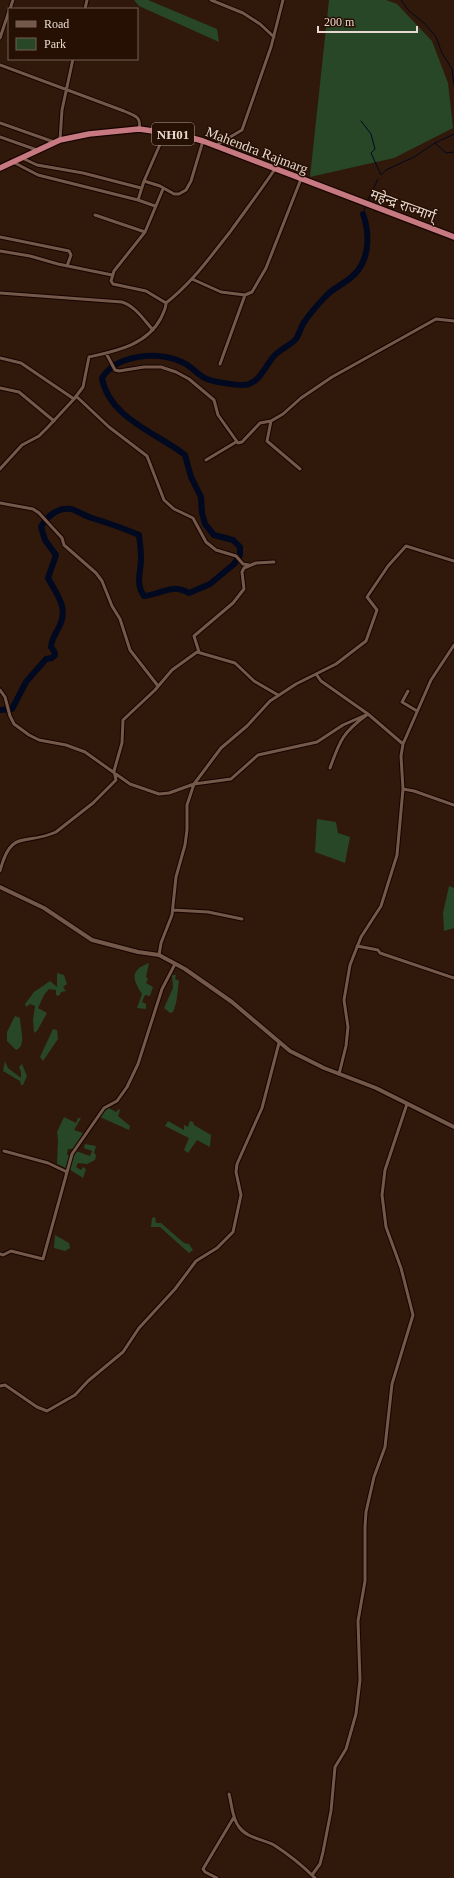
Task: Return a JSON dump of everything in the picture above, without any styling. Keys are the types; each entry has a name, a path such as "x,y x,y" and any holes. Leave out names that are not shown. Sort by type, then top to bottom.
{"highway":[{"name":"Mahendra Rajmarg","path":"0,168 60,140 89,134 139,129 203,141 343,196"},
{"name":"महेन्द्र राज्मार्ग्","path":"343,196 454,237"}],"street":[{"path":"211,0 243,13 260,24 274,37"},
{"path":"215,146 242,130 274,37 283,0"},
{"path":"0,38 8,13"},
{"path":"60,140 62,110 73,60"},
{"path":"0,65 66,89 139,119 141,122 139,129"},
{"path":"0,123 54,142"},
{"path":"138,200 141,188 164,133"},
{"path":"0,138 38,150"},
{"path":"144,181 160,186 174,194 179,194 186,190 192,180 203,141"},
{"path":"22,158 37,165 83,173 141,188"},
{"path":"13,162 38,175 138,200 155,206"},
{"path":"0,469 22,445 39,436 75,398 83,387 89,357 115,352 141,340 153,330 166,307 166,303 183,290 192,279 246,212 275,169"},
{"path":"220,364 244,295 254,288 266,268 302,179"},
{"path":"163,189 145,232 121,261 112,275 112,283 146,291 166,303"},
{"path":"95,215 145,232"},
{"path":"0,237 69,252 71,255 67,266"},
{"path":"0,251 30,256 67,266 112,275"},
{"path":"192,279 221,292 244,295"},
{"path":"0,293 122,302 128,304 134,309 153,330"},
{"path":"206,460 236,442 242,442 260,423 271,421 332,377 436,319 454,320"},
{"path":"106,353 115,370 119,371 144,367 161,367 176,372 189,379 214,400 218,415 236,442"},
{"path":"0,358 21,363 75,398 109,427 147,456 164,500 174,509 192,518 206,542 216,550 236,556 243,564 249,565"},
{"path":"0,388 20,392 54,421"},
{"path":"271,421 267,441 300,469"},
{"path":"0,503 33,509 62,538 64,545 96,573 102,581 112,606 120,619 130,650 158,686"},
{"path":"159,955 161,943 172,916 176,877 185,845 187,830 187,805 194,784 221,748 247,726 278,695 336,664 366,641 377,610 367,597 388,566 406,546 454,561"},
{"path":"198,652 194,636 236,600 244,590 242,572 244,568 249,565 266,561 274,562"},
{"path":"339,1074 346,1046 348,1027 344,1007 345,987 350,965 361,937 381,906 397,855 403,789 401,756 404,744 431,680 454,645"},
{"path":"0,871 3,858 11,846 25,838 49,835 56,832 93,803 116,780 114,771 122,743 124,720 181,662 198,652 234,662 254,681 278,695"},
{"path":"316,674 321,681 368,714 404,744"},
{"path":"0,690 9,706 10,716 14,724 29,736 39,740 66,745 85,752 115,775 130,784 156,794 169,793 194,784 231,779 258,755 317,742 343,725 368,714"},
{"path":"408,691 402,702 417,711"},
{"path":"330,768 343,735 354,724 368,714"},
{"path":"403,789 414,791 454,805"},
{"path":"0,887 44,908 92,940 138,952 159,955 212,987 279,1043 307,1061 376,1088 454,1127"},
{"path":"172,910 208,912 242,919"},
{"path":"357,946 378,950 380,953 454,978"},
{"path":"0,1254 3,1255 11,1251 43,1259 72,1154 104,1108 117,1101 126,1087 138,1064 162,989 175,964"},
{"path":"0,1386 5,1385 37,1407 47,1411 75,1395 88,1380 123,1352 139,1328 175,1289 196,1261 217,1248 233,1232 241,1195 236,1172 237,1164 262,1108 279,1043"},
{"path":"312,1875 320,1864 324,1852 331,1811 335,1767 346,1750 356,1714 360,1680 358,1621 365,1581 364,1535 366,1512 374,1477 386,1442 392,1384 413,1315 401,1268 386,1227 382,1195 385,1170 407,1104"},
{"path":"4,1151 48,1162 67,1172"},
{"path":"229,1794 234,1817 242,1830 255,1838 273,1845 315,1878"},
{"path":"217,1878 203,1869 234,1817"}],"green space":[{"path":"134,0 148,0 217,29 219,42 139,6"},
{"path":"329,0 386,0 397,4 432,41 448,83 453,128 394,158 310,177"},
{"path":"317,819 336,822 338,833 350,837 345,863 315,852"},
{"path":"449,886 454,888 454,928 444,931 443,913"},
{"path":"149,963 146,977 148,979 146,983 153,987 150,996 145,995 142,1002 146,1004 146,1009 137,1008 142,994 136,984 136,972 138,969"},
{"path":"57,973 64,975 67,984 63,987 66,991 61,992 59,996 56,995 56,990 49,989 44,995 38,1008 47,1013 37,1031 34,1033 33,1020 35,1006 30,1004 26,1007 25,1004 34,992 50,981 57,987"},
{"path":"172,975 176,975 175,979 179,981 176,1004 173,1012 170,1013 164,1008 173,988"},
{"path":"15,1016 20,1018 22,1036 21,1045 16,1050 7,1041 7,1032"},
{"path":"53,1029 57,1030 58,1039 43,1061 40,1057"},
{"path":"5,1061 8,1068 21,1078 19,1067 22,1064 27,1076 23,1085 21,1085 20,1081 3,1071"},
{"path":"107,1107 116,1112 119,1109 120,1110 118,1116 130,1126 129,1130 100,1117"},
{"path":"64,1117 76,1123 78,1118 81,1118 74,1130 83,1133 74,1149 68,1149 67,1154 70,1157 66,1168 57,1164 57,1132"},
{"path":"168,1121 184,1130 184,1125 188,1127 190,1121 193,1122 194,1125 211,1135 210,1147 197,1140 188,1153 184,1150 189,1138 165,1126"},
{"path":"85,1144 96,1146 94,1153 96,1155 95,1160 87,1164 78,1163 76,1167 81,1170 83,1167 86,1169 83,1178 69,1169 76,1151 90,1156 92,1151 84,1148"},
{"path":"155,1217 156,1223 161,1223 184,1243 189,1244 193,1250 189,1253 160,1227 151,1227 152,1218"},
{"path":"55,1235 69,1243 70,1248 65,1251 54,1248"}],"waterway":[{"path":"401,0 409,11 424,23 436,37 442,53 452,69 454,85"},
{"path":"361,121 371,134 375,149 371,153 381,175 386,170 414,157 435,143 446,153 454,152"},
{"path":"435,143 454,134"},
{"path":"367,202 378,179"},
{"path":"363,214 366,205"},
{"path":"0,710 12,709 26,682 46,659 52,658 55,655 51,644 62,620 63,614 61,602 48,578 56,555 45,540 41,527 46,519 53,513 62,509 71,509 139,535 141,550 139,582 144,596 171,589 182,590 189,593 210,584 234,564 240,555 240,547 233,540 214,535 205,524 202,513 201,497 191,477 185,455 148,432 124,414 114,404 106,392 102,378 117,364 128,359 161,356 182,362 204,378 210,380 243,385 254,382 262,374 271,359 293,342 303,324 321,301 328,294 352,277 363,263 367,249 367,235 363,214"}]}
